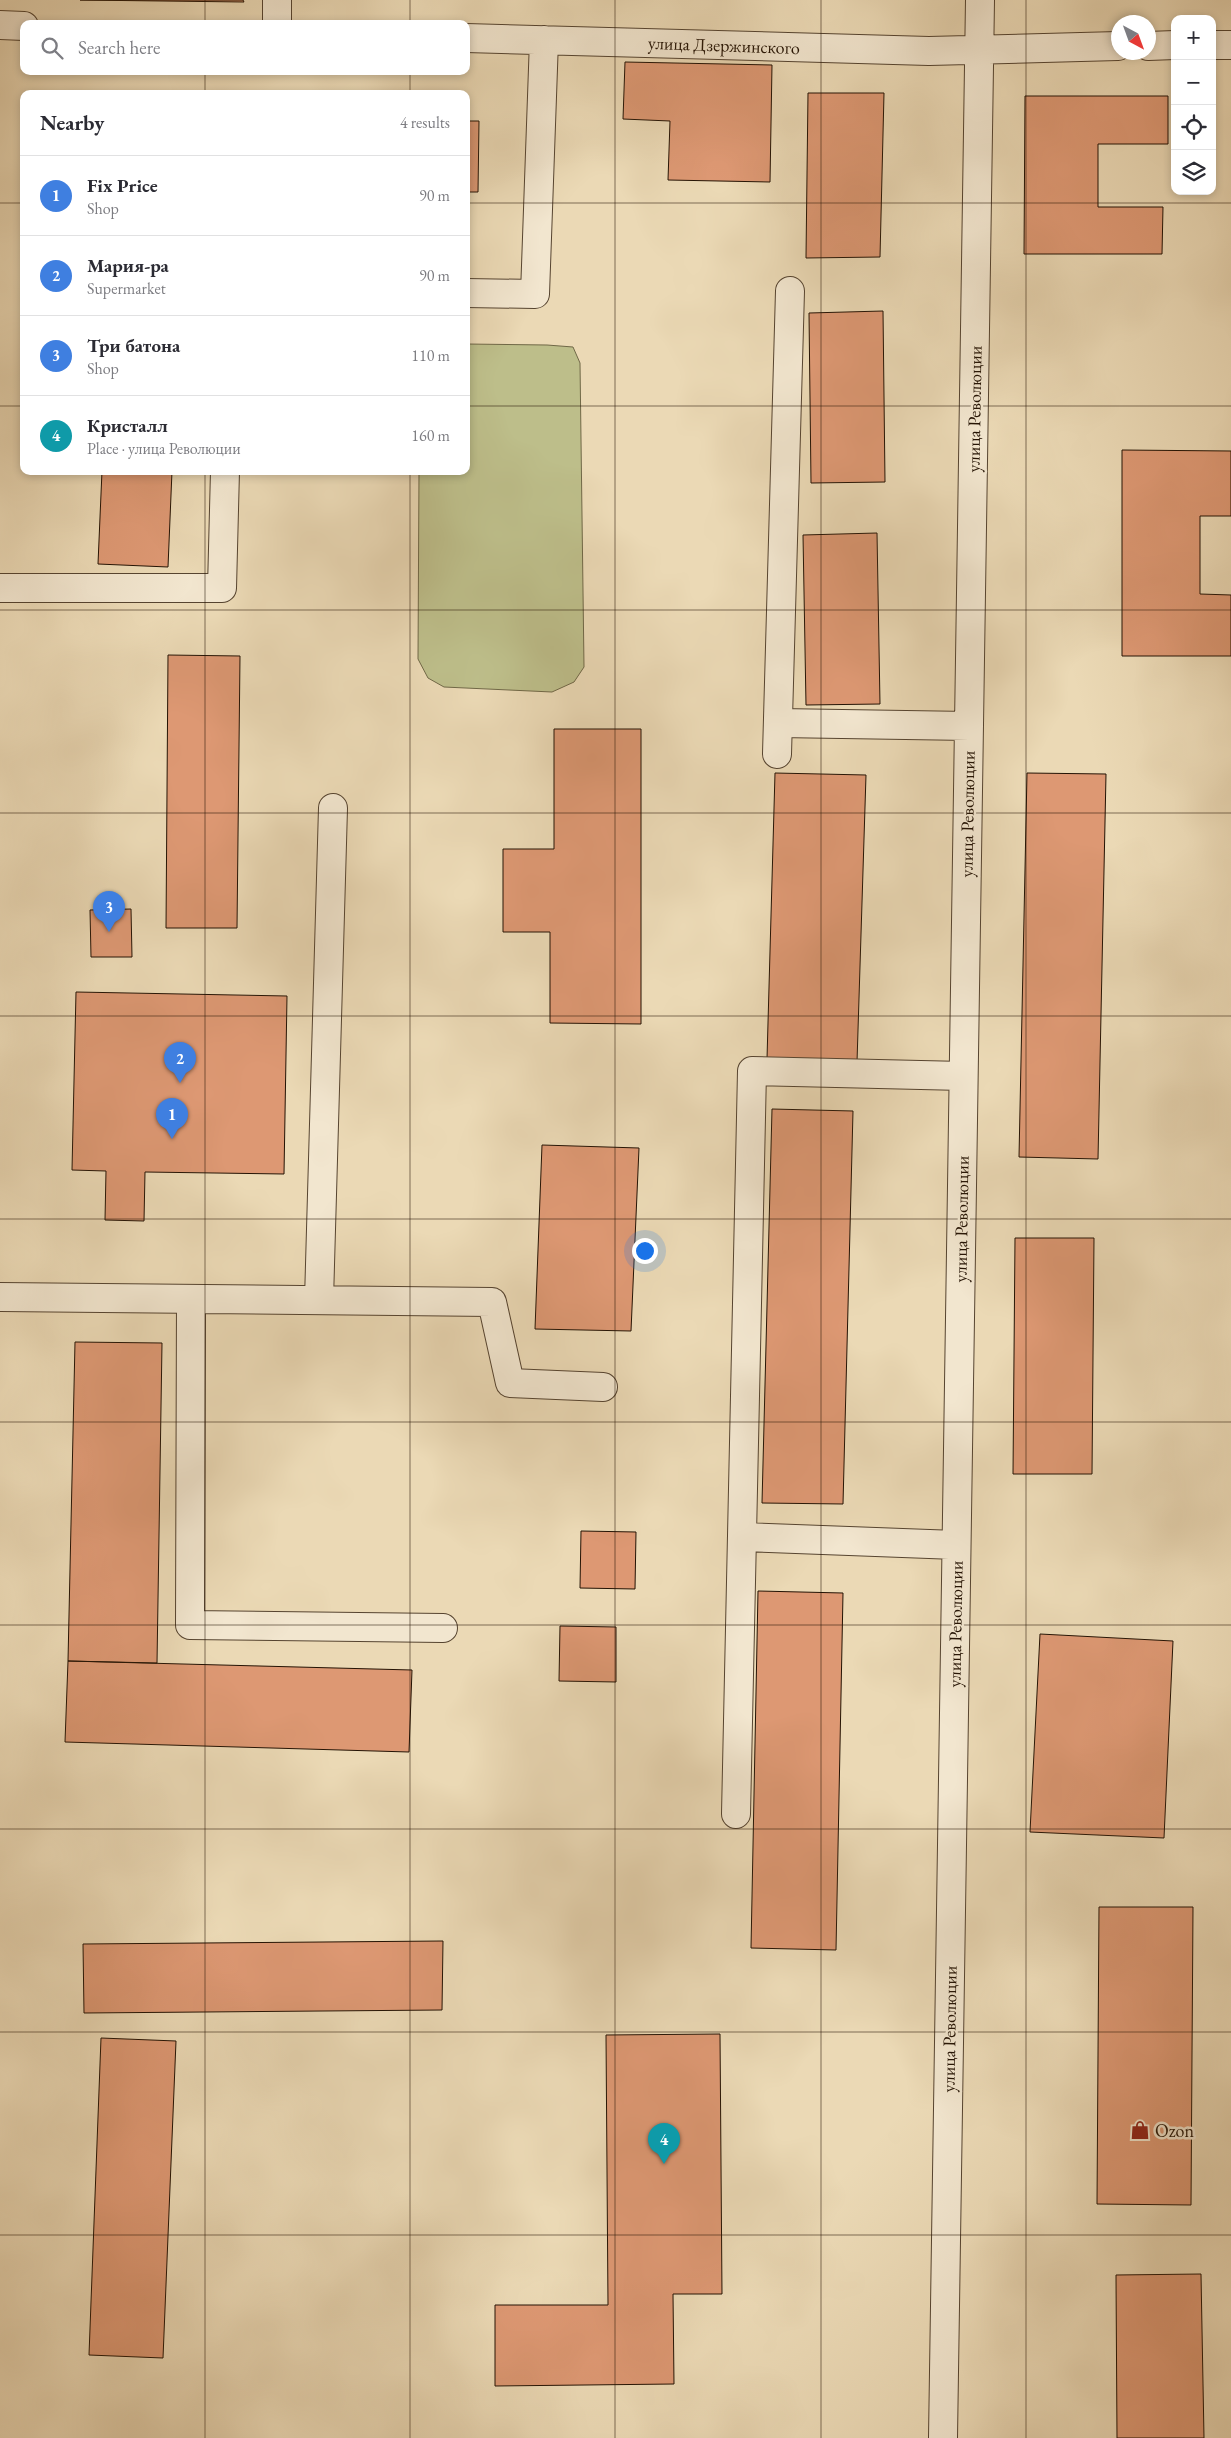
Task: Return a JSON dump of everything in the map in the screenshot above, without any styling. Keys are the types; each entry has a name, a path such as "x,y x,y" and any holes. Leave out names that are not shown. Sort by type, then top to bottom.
{"street":[{"path":"277,0 277,20"},
{"name":"улица Революции","path":"943,2438 978,110 981,49 980,0"},
{"path":"0,25 20,26"},
{"name":"улица Дзержинского","path":"470,38 929,51 1111,46"},
{"path":"470,293 535,294 544,40"},
{"path":"1216,45 1231,44"},
{"path":"1156,46 1171,45"},
{"path":"777,754 790,291"},
{"path":"0,588 222,588 225,475"},
{"path":"778,723 969,726"},
{"path":"319,1300 333,808"},
{"path":"736,1814 752,1071 964,1076"},
{"path":"0,1297 492,1302 510,1384 603,1387"},
{"path":"191,1298 190,1625 443,1628"},
{"path":"742,1537 956,1544"}],"green space":[{"path":"470,344 573,347 580,363 584,667 574,682 552,692 444,687 428,678 418,659 419,475 470,475"}],"building":[{"path":"80,0 243,0 244,2"},
{"path":"625,62 772,65 770,182 668,180 670,121 623,119"},
{"path":"808,93 884,93 880,257 806,258"},
{"path":"1025,96 1168,96 1168,144 1098,144 1098,207 1163,207 1162,254 1024,254"},
{"path":"470,121 479,121 478,192 470,192"},
{"path":"883,311 885,482 811,483 809,313"},
{"path":"1122,450 1231,451 1231,516 1200,516 1200,594 1231,595 1231,656 1122,656"},
{"path":"102,475 172,475 168,567 98,564"},
{"path":"877,533 880,704 806,705 803,535"},
{"path":"168,655 240,656 237,928 166,928"},
{"path":"554,729 641,729 641,1024 550,1023 550,932 503,932 503,849 554,849"},
{"path":"775,773 866,775 857,1062 767,1059"},
{"path":"1027,773 1106,774 1098,1159 1019,1157"},
{"path":"131,909 132,957 91,957 90,910"},
{"path":"76,992 287,996 284,1174 145,1172 144,1221 105,1220 106,1171 72,1170"},
{"path":"772,1109 853,1111 843,1504 762,1503"},
{"path":"542,1145 639,1148 631,1331 535,1329"},
{"path":"1015,1238 1094,1238 1092,1474 1013,1474"},
{"path":"75,1342 162,1343 157,1663 68,1661"},
{"path":"581,1531 636,1532 635,1589 580,1588"},
{"path":"758,1591 843,1593 836,1950 751,1948"},
{"path":"560,1626 616,1627 616,1682 559,1681"},
{"path":"1040,1634 1173,1641 1164,1838 1030,1832"},
{"path":"68,1661 412,1670 409,1752 65,1742"},
{"path":"1099,1907 1193,1907 1191,2205 1097,2204"},
{"path":"443,1941 442,2010 84,2013 83,1944"},
{"path":"720,2034 722,2294 673,2294 674,2384 495,2386 495,2305 608,2305 606,2035"},
{"path":"101,2038 176,2041 163,2358 89,2355"},
{"path":"1201,2274 1204,2438 1117,2438 1116,2275"}],"place":[{"name":"Три батона","path":"109,932"},
{"name":"Мария-ра","path":"180,1083"},
{"name":"Fix Price","path":"172,1139"},
{"name":"Ozon","path":"1140,2130"},
{"name":"Кристалл","path":"664,2164"}]}
